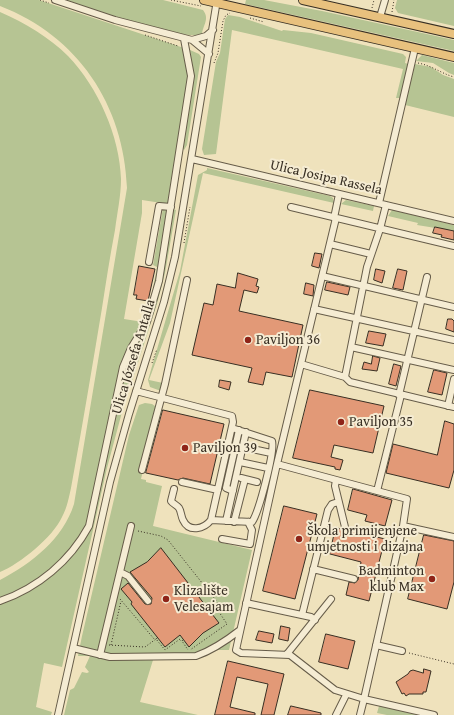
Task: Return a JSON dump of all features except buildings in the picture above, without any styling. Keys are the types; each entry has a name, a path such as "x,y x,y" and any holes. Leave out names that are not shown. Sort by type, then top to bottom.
{"main road":[{"path":"303,0 454,34"},
{"path":"202,3 217,2 454,57"}],"street":[{"path":"55,0 114,20 184,39 192,40 206,36 213,30"},
{"path":"380,17 385,0"},
{"name":"Ulica Józsefa Antalla","path":"58,715 110,482 136,391 164,302 181,230 217,2"},
{"path":"0,601 19,593 54,570 70,555 89,526 123,367 131,348 147,322 159,281 191,76 184,39"},
{"path":"192,40 209,54"},
{"path":"379,203 415,48"},
{"name":"Ulica Josipa Rassela","path":"192,158 454,221"},
{"path":"339,194 330,244 277,464 236,644 237,651 241,653 287,654 295,658 335,690 346,695 434,715"},
{"path":"345,377 363,284 386,205"},
{"path":"149,262 159,206 171,207"},
{"path":"291,207 454,246"},
{"path":"330,244 371,254"},
{"path":"322,276 363,284 454,307"},
{"path":"377,491 400,395 420,299 427,277"},
{"path":"142,470 161,397 187,280"},
{"path":"314,309 454,340"},
{"path":"351,347 454,370"},
{"path":"301,364 345,377 350,382 451,407 454,379"},
{"path":"136,391 232,416 232,428 211,520 206,526 200,529 187,526 183,521 180,508 171,502 174,489"},
{"path":"211,520 252,522 255,518 268,468 272,441 232,428"},
{"path":"233,491 226,489 239,430"},
{"path":"226,521 246,432"},
{"path":"243,447 271,454"},
{"path":"227,452 241,455"},
{"path":"240,462 268,468"},
{"path":"277,464 407,499 403,526 360,715"},
{"path":"228,475 257,482"},
{"path":"234,522 245,479"},
{"path":"336,480 335,486 338,502 345,527"},
{"path":"182,482 218,490"},
{"path":"302,615 328,510 332,504 338,502"},
{"path":"222,539 250,544 252,530 248,522"},
{"path":"100,655 131,526"},
{"path":"403,526 454,537"},
{"path":"313,569 354,579"},
{"path":"120,572 128,576 148,601"},
{"path":"287,654 331,599"},
{"path":"246,603 302,615 315,620"},
{"path":"73,648 118,658 196,656 221,644 240,630"},
{"path":"376,645 402,651"},
{"path":"336,715 346,695"}],"path":[{"path":"171,0 202,3"},
{"path":"372,8 374,0"},
{"path":"389,11 392,12 394,0"},
{"path":"219,47 223,21 226,15 233,13"},
{"path":"246,17 263,23"},
{"path":"415,63 431,65 443,74 454,78"},
{"path":"117,596 165,650 180,639 183,641 188,651 227,624 219,612 222,608 168,540 161,536 138,531"},
{"path":"111,645 121,600"},
{"path":"105,645 145,647 156,639"},
{"path":"402,651 454,664"}],"green space":[{"path":"0,0 39,0 184,48 188,75 168,204 142,200 142,213 124,319 143,322 147,306 150,307 147,317 129,351 87,526 63,559 44,575 24,588 0,598 0,580 24,566 45,549 62,528 69,517 74,504 127,188 124,158 117,129 106,102 92,77 74,55 52,35 28,19 0,6"},
{"path":"63,0 163,0 203,10 206,19 202,34 190,35 174,33 154,29 113,17"},
{"path":"246,0 264,0 322,11 454,40 454,51 245,4"},
{"path":"397,0 454,0 454,26 398,13 395,8"},
{"path":"0,12 45,37 61,49 79,68 98,97 112,130 117,146 121,179 120,198 115,230 67,506 58,525 44,541 17,563 0,572"},
{"path":"228,15 240,17 282,31 311,33 403,54 406,57 405,63 408,64 400,98 396,98 403,69 232,30 216,154 204,155 202,149 216,62 220,53 225,19"},
{"path":"190,50 199,54 201,57 187,145 184,150 182,147 193,74"},
{"path":"422,55 454,63 454,75 433,63 416,61"},
{"path":"415,64 431,67 443,75 454,79 454,117 405,105"},
{"path":"207,168 330,196 333,198 334,203 203,173 170,323 149,380 163,383 161,391 150,387 148,380 180,271 198,175 207,170"},
{"path":"346,200 374,206 373,211 341,204"},
{"path":"163,208 168,209 155,289 153,288 157,267 153,265"},
{"path":"173,209 176,210 165,273 157,304 122,412 107,468 62,667 44,663 36,707 52,712 51,715 0,715 0,602 46,579 84,538 124,368 148,323"},
{"path":"392,210 454,225 454,231 417,225 418,223 388,216"},
{"name":"Klizalište Velesajam","path":"145,403 152,404 158,408 141,479 146,480 146,482 162,486 153,526 252,550 229,650 217,650 191,658 153,660 140,702 198,715 64,715 70,690 74,688 82,672 89,672 85,667 90,656 78,656 82,636 129,435 139,405"},
{"path":"379,706 418,715 387,715 377,713"}],"place":[{"name":"Paviljon 36","path":"248,340"},
{"name":"Paviljon 35","path":"341,422"},
{"name":"Paviljon 39","path":"185,448"},
{"name":"Škola primijenjene umjetnosti i dizajna","path":"299,539"},
{"name":"Badminton klub Max","path":"432,579"},
{"name":"Klizalište Velesajam","path":"166,599"}]}
